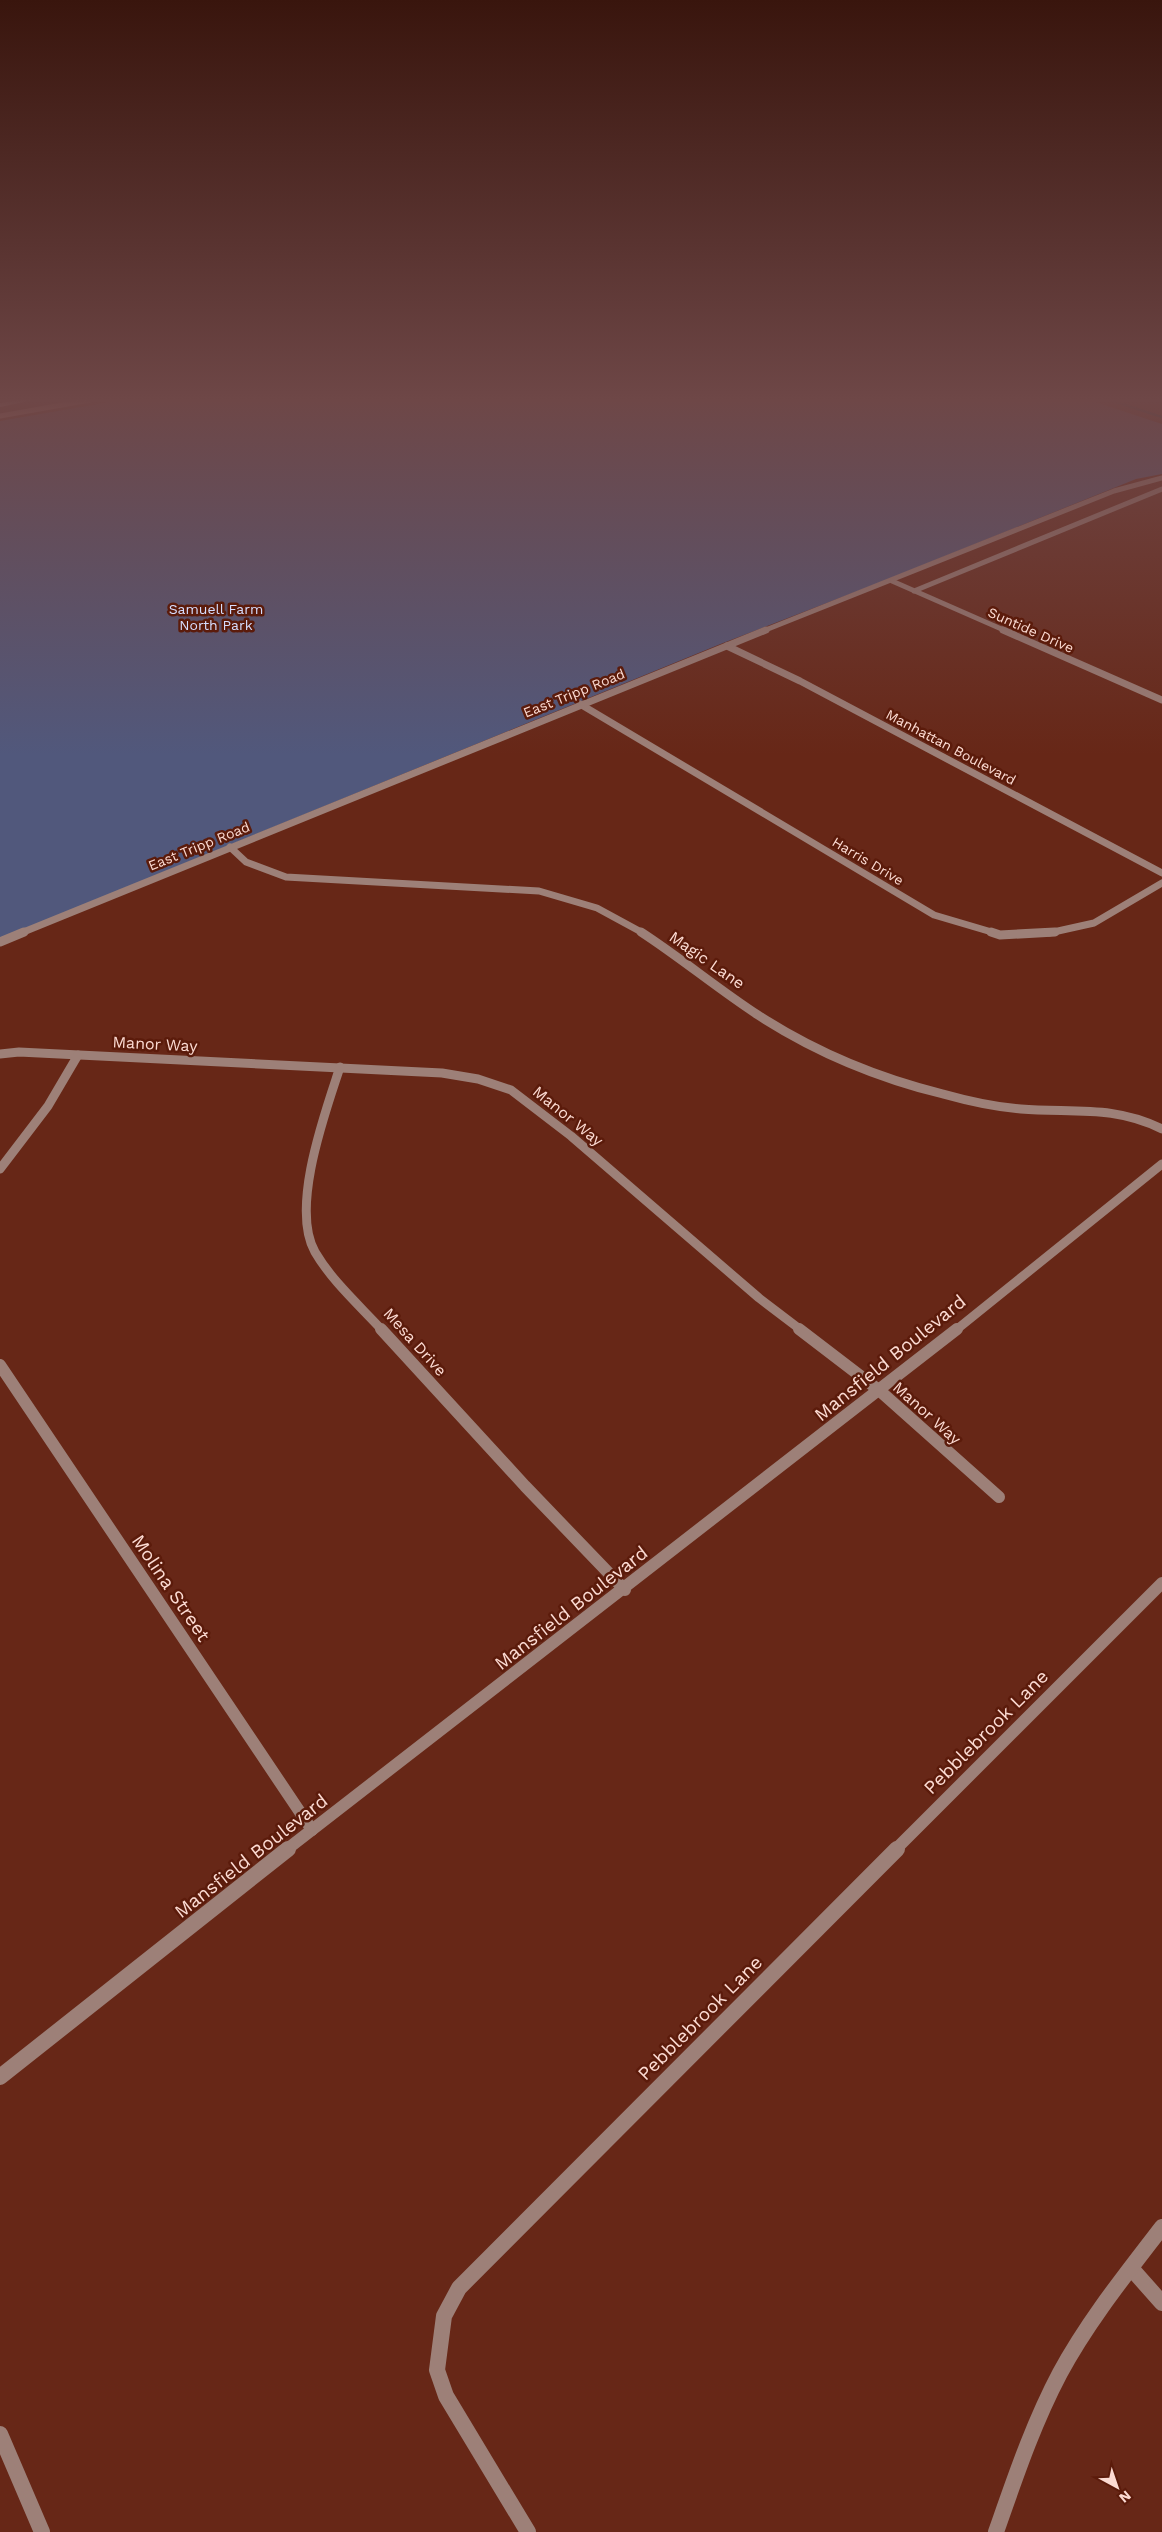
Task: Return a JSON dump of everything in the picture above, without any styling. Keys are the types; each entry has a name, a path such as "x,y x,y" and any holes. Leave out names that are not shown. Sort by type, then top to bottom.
{"street":[{"name":"East Tripp Road","path":"0,942 580,704 1047,518"},
{"path":"914,591 1091,518"},
{"name":"Suntide Drive","path":"892,581 1162,700"},
{"name":"Manhattan Boulevard","path":"727,646 800,681 1162,873"},
{"path":"1153,696 1162,692"},
{"name":"Harris Drive","path":"580,704 934,915 969,927 1000,935 1046,934 1094,923 1162,883"},
{"name":"Magic Lane","path":"230,847 246,862 286,877 539,891 560,897 602,910 641,932 779,1028 837,1058 899,1082 973,1100 1021,1109 1102,1110 1130,1115 1162,1129"},
{"name":"Manor Way","path":"0,1054 19,1052 442,1073 478,1079 511,1090 571,1136 759,1298 880,1391 998,1497"},
{"path":"0,1169 48,1106 78,1055"},
{"name":"Mesa Drive","path":"340,1067 324,1117 305,1201 309,1234 314,1250 326,1269 525,1486 625,1590"},
{"name":"Mansfield Boulevard","path":"0,2077 312,1830 625,1590 880,1391 1162,1164"},
{"name":"Molina Street","path":"0,1365 312,1830"},
{"name":"Pebblebrook Lane","path":"528,2532 446,2396 436,2370 444,2316 459,2288 1162,1583"},
{"path":"996,2532 1018,2470 1048,2396 1077,2344 1130,2268 1162,2227"},
{"path":"1130,2268 1162,2303"},
{"path":"0,2434 42,2532"}],"green space":[{"name":"Samuell Farm North Park","path":"0,518 1039,518 723,643 0,939"}]}
